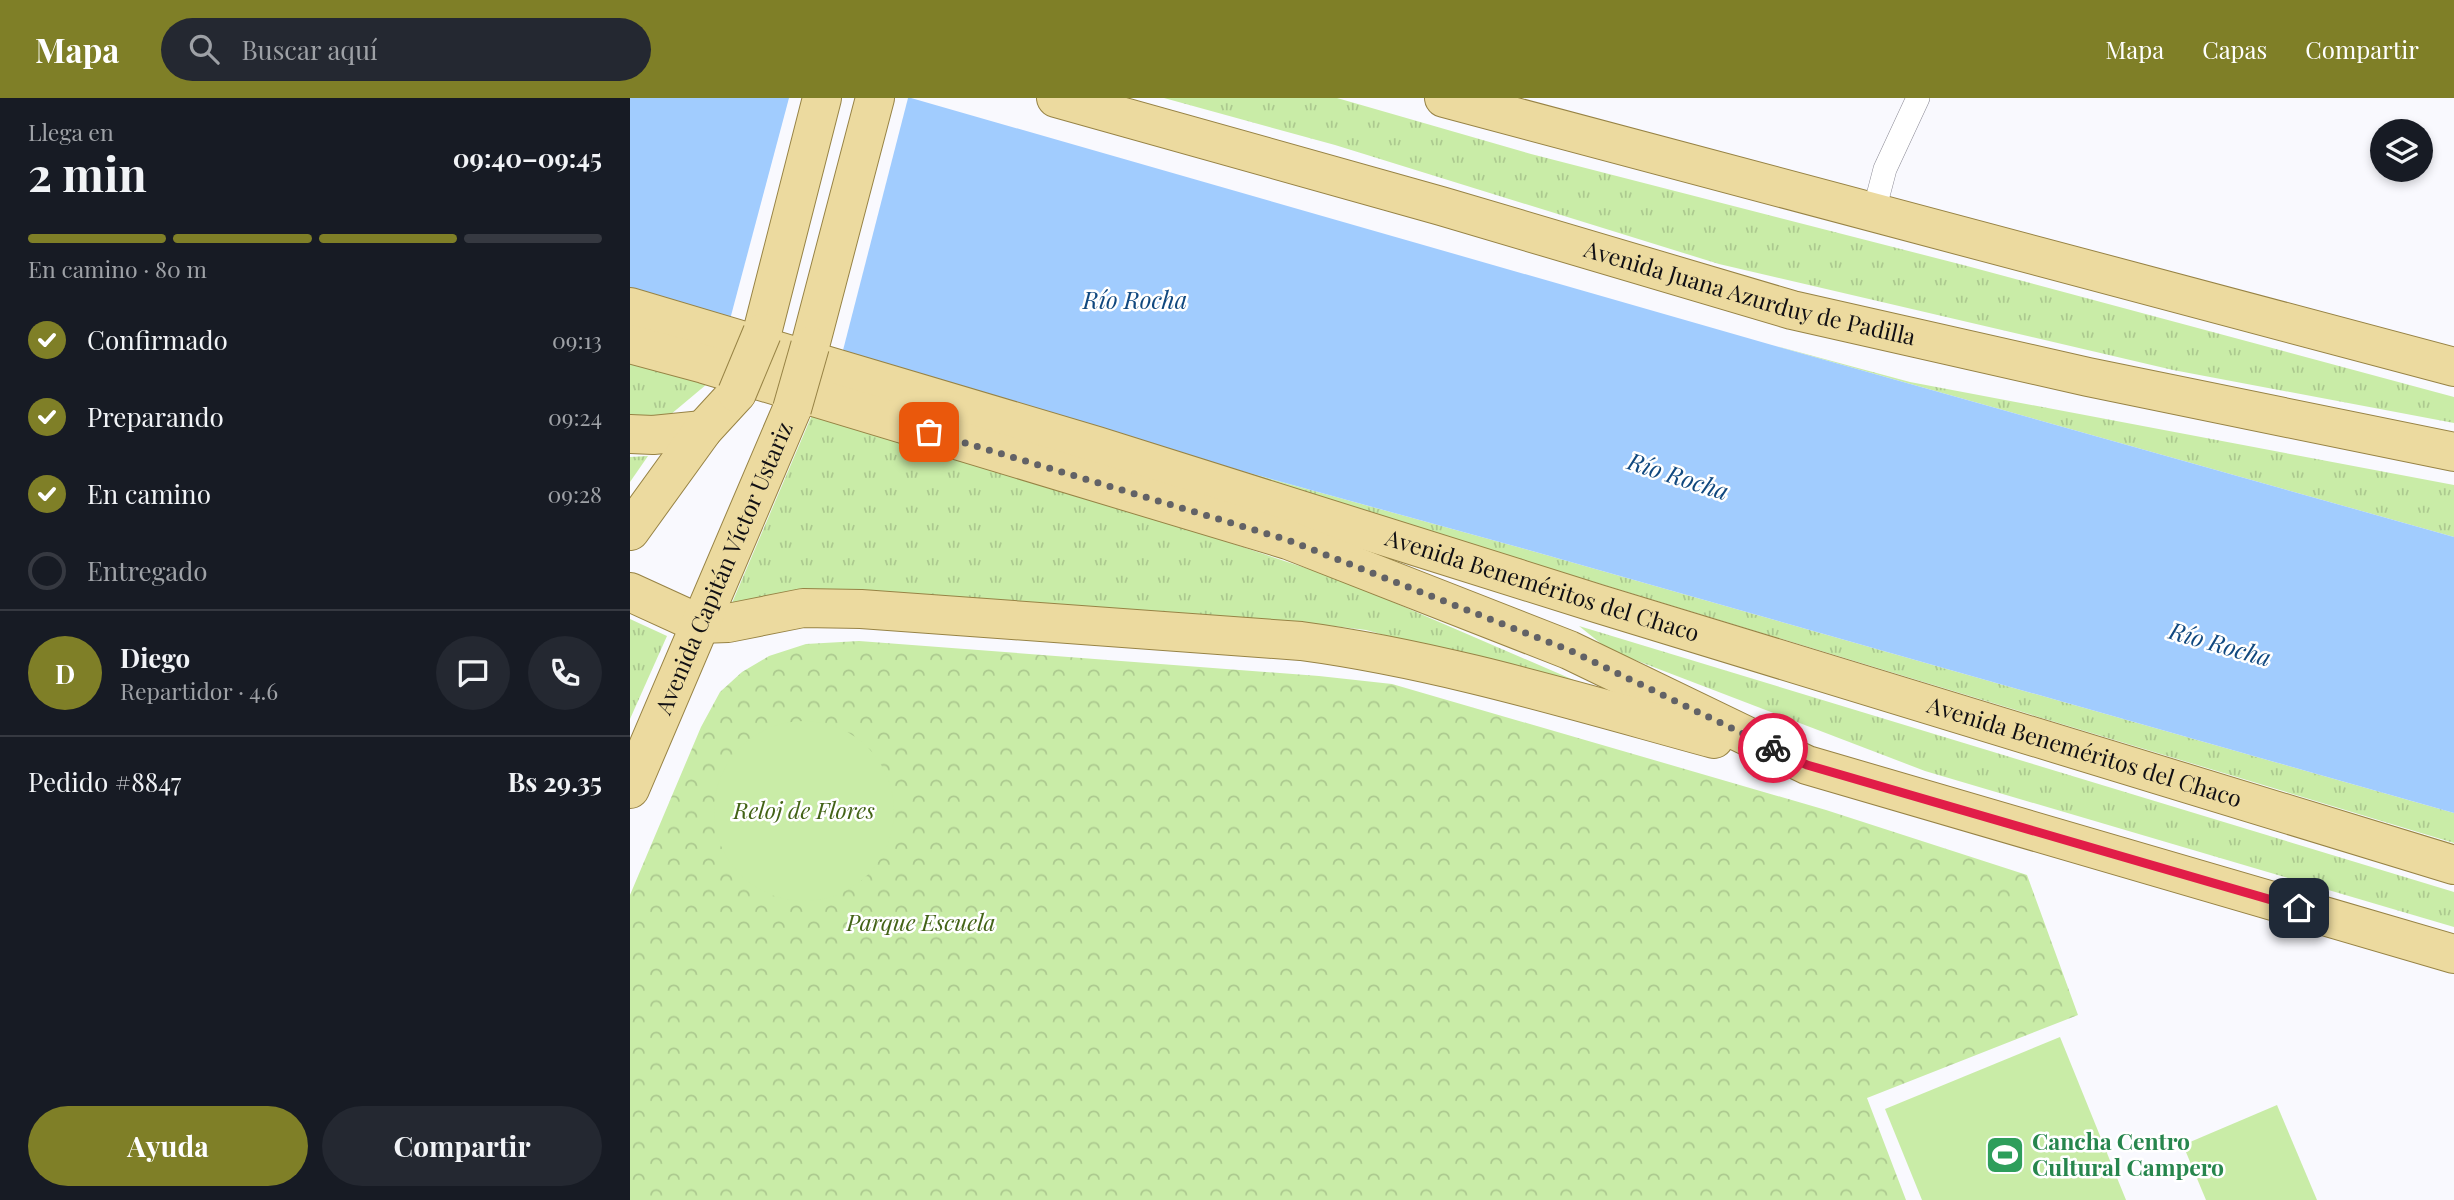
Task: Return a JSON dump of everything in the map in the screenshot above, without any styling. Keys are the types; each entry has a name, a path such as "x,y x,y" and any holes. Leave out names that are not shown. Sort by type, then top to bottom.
{"main road":[{"path":"630,531 703,430 737,393 762,333 822,98"},
{"name":"Avenida Capitán Víctor Ustariz","path":"630,789 792,409 875,98"},
{"name":"Avenida Juana Azurduy de Padilla","path":"1056,98 1441,206 1791,310 2088,377 2454,452"},
{"path":"1444,98 2454,368"},
{"name":"Avenida Beneméritos del Chaco","path":"630,307 1084,442 1599,604 2454,865"},
{"name":"Avenida Beneméritos del Chaco","path":"630,344 1288,540 1569,650 1807,765 2454,954"},
{"path":"630,435 703,430"},
{"path":"630,592 700,624 728,623 803,608 861,609 1301,640 1449,667 1807,765"}],"lane":[{"path":"1874,211 1885,169 1919,98"}],"green space":[{"path":"1164,98 1337,98 1531,154 1967,266 2454,397 2454,423 2173,370 1719,264 1335,145"},
{"path":"1772,345 1910,382 2454,485 2454,537"},
{"path":"630,363 707,384 670,415 630,418"},
{"path":"812,415 1155,518 1342,580 1620,700 1366,630 1300,622 729,610"},
{"path":"1100,432 1525,549 2454,813 2454,843"},
{"path":"648,456 630,482 630,457"},
{"path":"630,619 667,636 630,719"},
{"path":"1579,626 2454,892 2454,927 1925,771 1609,650"},
{"name":"Parque Escuela","path":"859,641 1319,676 1392,684 1826,810 2027,875 2078,1015 1867,1098 1906,1200 630,1200 630,895 701,727 720,692 742,672 769,656 806,644"},
{"name":"Reloj de Flores","path":"804,721 822,722 839,728 868,747 887,776 893,793 893,829 887,846 868,875 839,894 822,900 804,901 786,900 769,894 740,875 721,846 715,829 714,811 715,793 721,776 740,747 769,728 786,722"},
{"name":"Cancha Centro Cultural Campero","path":"2060,1037 2126,1200 1922,1200 1885,1109"},
{"path":"2277,1105 2317,1200 2206,1200 2183,1145"}],"water":[{"name":"Río Rocha","path":"630,98 911,98 2454,537 2454,813 1525,549 1100,432 630,296"}],"pier":[{"path":"789,98 908,98 841,358 728,327"}],"way so far":[{"path":"929,432 1288,540 1569,650 1773,748"}],"place":[{"name":"Cancha Centro Cultural Campero","path":"2005,1155"}],"route":[{"path":"1773,748 1807,765 2299,908"}]}
